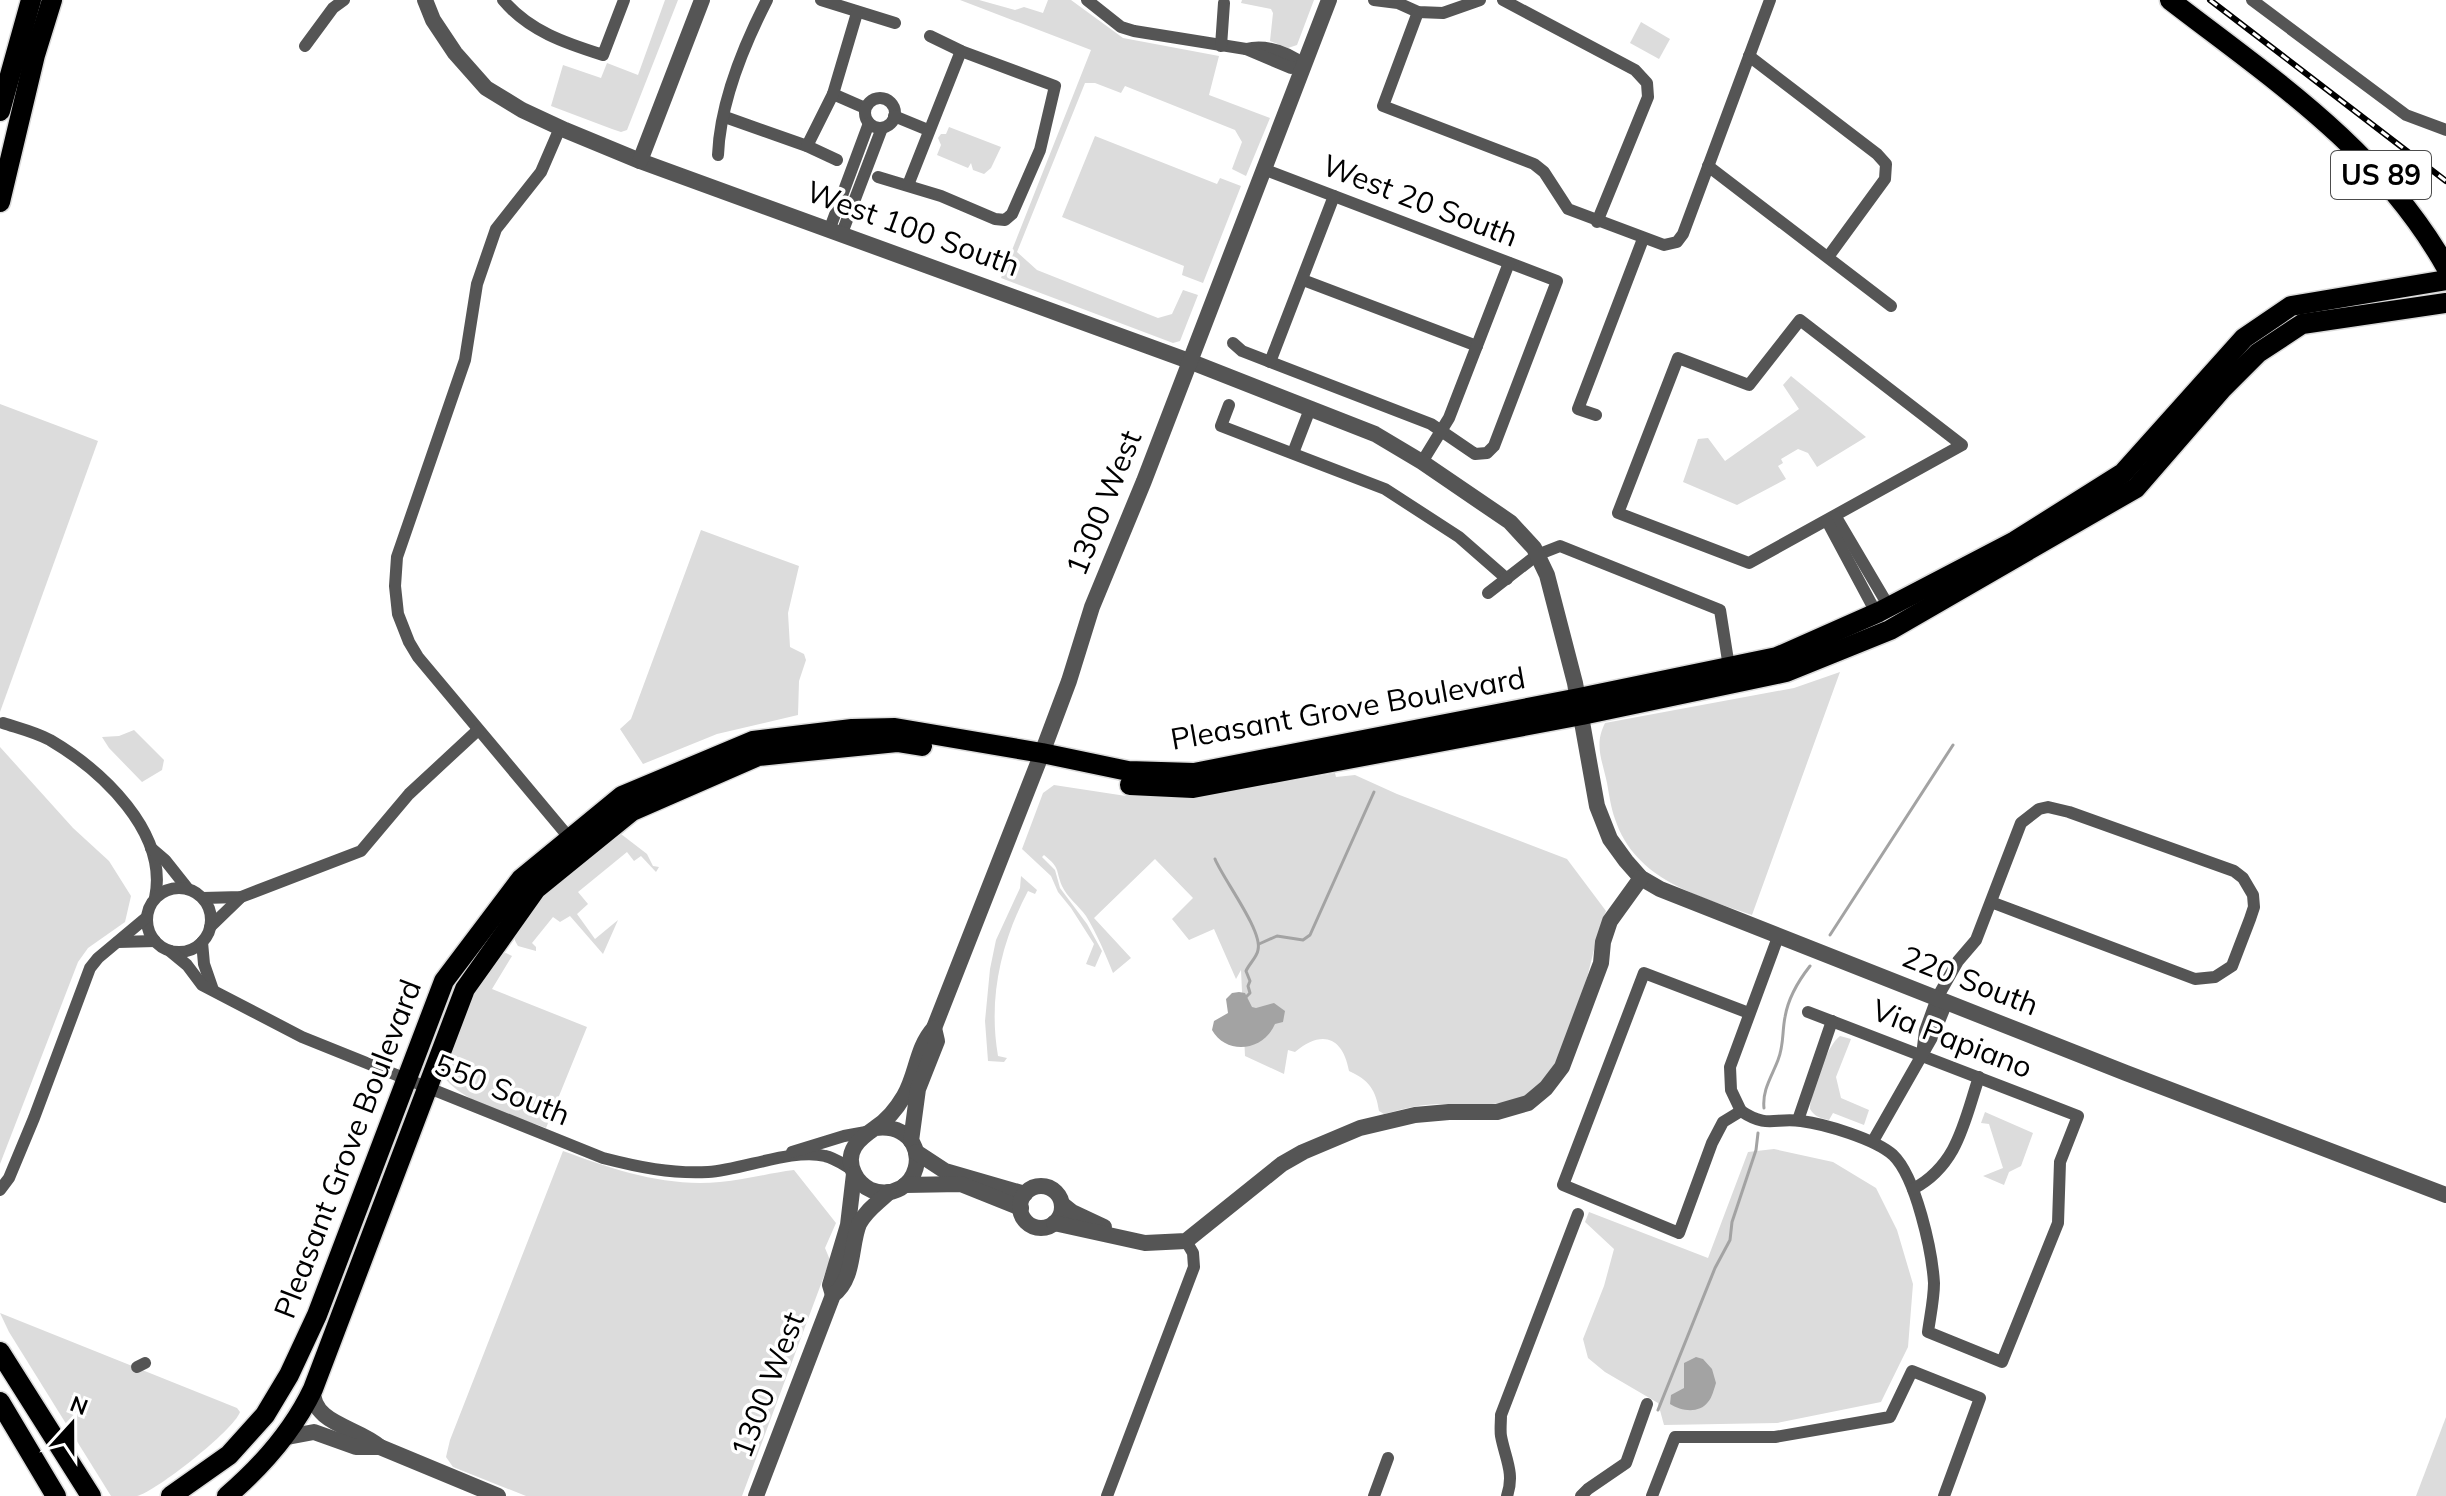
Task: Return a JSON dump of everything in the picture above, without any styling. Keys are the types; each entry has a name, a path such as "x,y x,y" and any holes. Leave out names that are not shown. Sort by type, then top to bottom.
{"main road":[{"path":"0,202 6,107 31,0"},
{"path":"6,107 52,0"},
{"name":"US 89","path":"2170,0 2346,139 2405,204 2446,267"},
{"name":"Pleasant Grove Boulevard","path":"1581,707 1777,657 1889,618 2123,473 2244,338 2291,306 2446,280"},
{"name":"Pleasant Grove Boulevard","path":"240,1492 297,1421 313,1389 465,989 536,889 622,796 753,741 810,732 895,728 1039,760 1125,784 1193,788 1581,707 1786,672 2136,488 2222,389 2258,353 2302,324 2446,303"},
{"name":"Pleasant Grove Boulevard","path":"171,1496 229,1455 265,1415 289,1375 317,1315 444,981 521,879 575,844"},
{"path":"0,1352 91,1496"},
{"path":"0,1402 56,1496"}],"street":[{"path":"305,46 333,8 344,0"},
{"name":"West 100 South","path":"425,0 433,20 455,53 486,88 522,110 640,161 1189,361 1375,434 1510,522 1537,555"},
{"path":"503,0 530,26 565,43 603,55 624,0"},
{"path":"640,161 702,0"},
{"path":"718,155 740,60 767,0"},
{"path":"821,0 895,23"},
{"path":"1087,0 1121,27 1134,31 1246,49 1291,68 1305,65"},
{"name":"1300 West","path":"934,1028 1069,681 1092,607 1329,0"},
{"path":"1374,0 1396,1 1418,12 1443,13 1480,0"},
{"path":"1503,0 1635,70 1647,83 1648,97 1597,222"},
{"path":"2252,0 2406,115 2446,130"},
{"path":"1221,46 1226,1"},
{"path":"1418,12 1383,106 1534,164 1544,172 1568,209 1664,245 1677,242 1683,234 1770,1"},
{"path":"807,146 833,94 857,13"},
{"path":"878,177 1005,220 1012,214 1040,150 1055,86 961,51 930,36"},
{"path":"908,185 961,51"},
{"path":"1749,56 1886,164 1885,179 1828,257"},
{"path":"833,94 865,108"},
{"path":"881,98 893,106 894,116 890,124 875,125 865,116 865,108 871,100 881,98"},
{"path":"894,116 928,130"},
{"path":"725,117 837,160"},
{"path":"836,231 875,125"},
{"path":"560,128 541,172 496,229 477,284 465,360 401,545 395,586 403,628 418,657 575,844"},
{"path":"1708,166 1891,306"},
{"name":"West 20 South","path":"1263,169 1557,281 1494,446 1487,453 1475,454 1442,432"},
{"path":"1270,362 1334,196"},
{"path":"1596,415 1578,409 1643,239"},
{"path":"1422,462 1442,432 1509,263"},
{"path":"1303,280 1477,346"},
{"path":"1800,320 1962,445 1831,519 1749,563 1618,513 1678,358 1749,385 1800,320"},
{"path":"1233,343 1242,351 1431,424 1442,432"},
{"path":"1229,405 1221,426 1385,489 1459,537 1507,579"},
{"path":"1293,453 1310,409"},
{"path":"1831,519 1869,586 1885,600 1889,618"},
{"path":"1488,593 1537,555 1560,546 1720,610 1729,667"},
{"name":"220 South","path":"1537,555 1547,575 1581,707 1597,806 1610,839 1641,878 1660,889 1778,937 2446,1195"},
{"path":"0,1190 9,1178 90,968 147,917 155,898 158,879 151,848 129,809 76,758 47,739 3,723"},
{"path":"203,898 241,897 361,851 409,794 478,730"},
{"path":"1873,1141 1934,1034 1942,1000 1958,961 1976,940 2021,823 2039,809 2048,807 2069,812 2234,871 2248,886 2254,907 2232,966 2215,977 2195,979 1991,902"},
{"path":"151,848 188,889 203,898 211,912 210,927"},
{"path":"1123,1237 1072,1212 1062,1204 1056,1192 1043,1186 1036,1187 1023,1201 1024,1217 1031,1224 1041,1227 1054,1223 1145,1243 1186,1241 1265,1176 1303,1152 1360,1128 1415,1115 1497,1112 1534,1100 1562,1067 1601,963 1603,942 1610,921 1641,878"},
{"path":"155,898 166,890 188,889"},
{"path":"147,917 149,934 155,941 170,951 189,951 202,942 210,927 241,897"},
{"path":"1778,937 1730,1067 1731,1090 1741,1111 1752,1118 1769,1122 1798,1120 1873,1141 1892,1154 1905,1169 1913,1189 1940,1171 1955,1147 1979,1077"},
{"path":"118,942 155,941"},
{"path":"202,942 204,964 213,990"},
{"name":"550 South","path":"170,951 187,965 202,985 302,1037 603,1158 649,1169 686,1173 723,1171 787,1157"},
{"path":"1741,1111 1723,1122 1712,1143 1679,1233 1563,1185 1644,973 1749,1013"},
{"name":"Via Papiano","path":"1808,1012 2078,1116 2060,1162 2058,1223 2002,1362 1928,1332 1934,1285 1913,1189"},
{"path":"1798,1120 1832,1021"},
{"path":"934,1028 921,1048 904,1096 853,1148 854,1172 845,1237 830,1285 833,1295 849,1270 859,1225 868,1210 889,1192 905,1185 961,1184 1023,1201"},
{"path":"905,1185 914,1173 918,1089 937,1041 934,1028"},
{"path":"787,1157 793,1151 844,1136 895,1129 945,1171 979,1179 1023,1201"},
{"path":"787,1157 820,1155 854,1172 865,1187 889,1192"},
{"path":"1054,1223 1061,1214 1062,1204"},
{"path":"1507,1496 1510,1460 1501,1436 1501,1415 1578,1214"},
{"path":"1107,1496 1194,1267 1193,1253 1186,1241"},
{"name":"1300 West","path":"756,1496 833,1295"},
{"path":"1652,1496 1675,1437 1775,1437 1890,1417 1912,1371 1980,1398 1944,1496"},
{"path":"313,1389 312,1399 321,1415 370,1438 380,1447 498,1496"},
{"path":"1581,1496 1626,1463 1647,1404"},
{"path":"282,1438 314,1432 356,1447 380,1447"},
{"path":"1374,1496 1388,1458"}],"shaded area":[{"path":"665,0 678,0 627,130 621,132 551,106 563,65 601,78 607,63 638,75"},
{"path":"960,0 979,0 1015,10 1024,7 1043,13 1048,0 1071,0 1123,38 1219,56 1209,95 1270,118 1246,176 1232,169 1242,142 1235,130 1125,86 1121,93 1095,83 1085,83 1017,252 1037,270 1158,318 1172,314 1183,290 1198,295 1180,341 1173,343 1001,278 1091,50"},
{"path":"1242,0 1314,0 1297,45 1288,48 1270,41 1271,9 1241,3"},
{"path":"1641,22 1670,39 1659,59 1630,43"},
{"path":"949,127 1001,147 991,168 984,174 973,170 971,163 968,168 937,155 941,145 938,138 946,134"},
{"path":"1095,136 1217,184 1220,178 1241,186 1203,283 1182,275 1184,266 1062,217"},
{"path":"1791,376 1866,437 1817,467 1808,453 1798,449 1781,459 1783,463 1778,466 1786,479 1737,505 1683,482 1698,439 1708,438 1725,461 1799,409 1783,385"},
{"path":"0,404 98,441 0,712"},
{"path":"701,530 799,566 788,613 790,647 804,654 806,660 799,681 798,715 717,734 643,764 620,729 631,719"},
{"path":"1840,672 1752,915 1671,883 1637,857 1624,840 1612,810 1600,752 1605,723 1794,688"},
{"path":"134,730 164,760 162,770 142,782 102,737 119,736"},
{"path":"0,747 73,828 109,861 131,896 125,922 88,948 78,962 0,1164"},
{"path":"1335,773 1336,777 1355,775 1567,859 1606,911 1576,1019 1565,1047 1551,1071 1534,1090 1502,1103 1426,1105 1384,1114 1379,1111 1370,1086 1349,1071 1342,1050 1330,1040 1314,1040 1295,1052 1288,1050 1284,1074 1245,1056 1241,970 1236,979 1214,929 1189,940 1172,919 1193,898 1155,859 1094,918 1131,958 1113,973 1094,930 1064,890 1055,866 1044,855 1042,857 1055,870 1060,888 1087,924 1102,951 1095,967 1086,964 1094,944 1058,892 1051,876 1022,849 1043,793 1054,785 1126,796 1201,797"},
{"path":"621,834 647,854 653,866 659,867 656,872 641,856 634,861 627,852 578,892 588,904 577,914 595,939 618,920 603,954 570,916 560,922 553,917 532,943 536,951 518,946 515,934 529,912 575,869 614,836"},
{"path":"1021,876 1037,890 1035,894 1028,891 1019,910 999,971 995,1034 998,1056 1007,1058 1004,1062 988,1061 985,1021 990,969 996,940 1020,888"},
{"path":"506,953 512,956 492,989 587,1027 546,1128 474,1100 461,1093 441,1073 478,986 497,958"},
{"path":"1232,993 1245,993 1252,1007 1274,1003 1285,1011 1283,1022 1275,1024 1262,1040 1244,1047 1226,1044 1212,1030 1214,1021 1228,1013 1226,999"},
{"path":"1840,1036 1851,1039 1836,1077 1841,1098 1869,1110 1864,1125 1833,1113 1829,1120 1823,1119 1810,1109 1820,1070"},
{"path":"1985,1112 2033,1133 2021,1166 2009,1172 2004,1185 1983,1176 2003,1168 1989,1124 1981,1123"},
{"path":"1774,1149 1833,1162 1876,1188 1897,1230 1913,1284 1908,1347 1881,1402 1777,1423 1664,1425 1658,1403 1605,1372 1588,1358 1583,1339 1604,1286 1614,1249 1585,1222 1589,1212 1708,1258 1748,1152"},
{"path":"563,1151 621,1170 679,1182 729,1181 794,1170 836,1223 825,1248 830,1260 742,1496 526,1496 453,1467 446,1457"},
{"path":"0,1313 237,1408 240,1412 210,1445 160,1484 137,1496 111,1496"},
{"path":"1696,1357 1703,1359 1712,1369 1716,1383 1714,1391 1700,1408 1679,1408 1670,1404 1671,1395 1684,1388 1684,1363"},
{"path":"2446,1417 2446,1496 2416,1496"}],"waterway":[{"path":"1830,935 1953,745"},
{"path":"1259,944 1277,936 1303,940 1310,935 1374,792"},
{"path":"1215,859 1249,918 1258,941 1257,953 1246,971 1250,993 1245,998"},
{"path":"1764,1108 1766,1089 1781,1049 1789,1003 1810,966"},
{"path":"1658,1410 1715,1268 1730,1240 1732,1222 1756,1150 1758,1133"}],"railway":[{"path":"2210,0 2446,181"}]}
